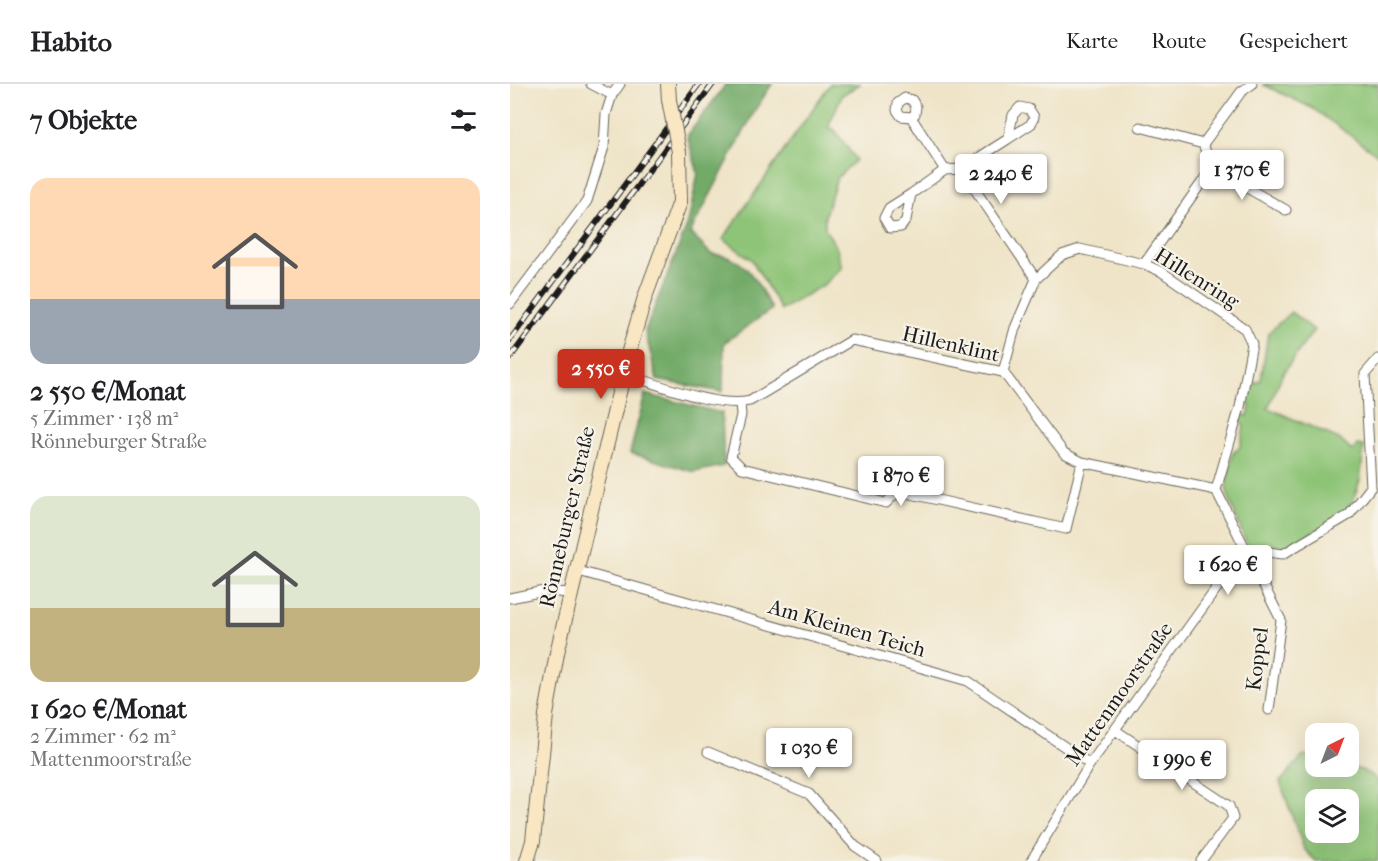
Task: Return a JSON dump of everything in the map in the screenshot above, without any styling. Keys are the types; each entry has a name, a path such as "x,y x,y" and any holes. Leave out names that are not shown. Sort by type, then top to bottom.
{"street":[{"path":"591,84 612,96"},
{"path":"510,304 587,201 604,147 606,114 612,96 620,84"},
{"name":"Rönneburger Straße","path":"527,861 533,841 552,680 575,570 645,297 680,202 678,152 668,84"},
{"path":"1203,144 1241,92 1252,84"},
{"path":"911,117 945,170"},
{"path":"1140,127 1203,144"},
{"path":"911,194 945,170 960,169 1008,139"},
{"path":"1203,144 1212,168 1286,210"},
{"path":"1144,264 1212,168"},
{"path":"960,169 1036,279"},
{"name":"Hillenring","path":"1003,372 1016,328 1036,279 1062,255 1080,249 1144,264 1162,272 1245,329 1252,344 1240,407 1216,490"},
{"name":"Hillenklint","path":"740,403 750,401 852,340 1003,372 1064,453 1082,462 1216,490"},
{"path":"1216,490 1245,549 1283,554 1349,515 1371,487 1365,374 1378,359"},
{"path":"625,374 707,398 740,403 741,415 731,457 742,468 886,503 898,491 1066,529 1082,462"},
{"name":"Koppel","path":"1245,549 1281,620 1269,710"},
{"name":"Mattenmoorstraße","path":"1031,861 1090,764 1245,549"},
{"name":"Am Kleinen Teich","path":"575,570 968,681 1090,764"},
{"path":"510,598 544,591 570,593"},
{"path":"1115,730 1228,806 1233,818 1201,861"},
{"path":"708,752 809,794 855,846 877,861"}],"green space":[{"path":"726,84 772,84 757,107 690,233 711,254 734,259 749,271 772,309 724,343 723,392 657,380 645,331 688,223 698,173 687,136"},
{"path":"830,84 860,84 842,95 828,127 835,130 856,160 837,178 825,215 825,229 836,246 842,267 825,284 781,310 752,260 723,239"},
{"path":"1262,84 1378,84 1378,155 1312,108"},
{"path":"1291,312 1314,330 1283,373 1268,408 1339,439 1352,451 1358,445 1364,446 1360,480 1353,501 1344,514 1332,523 1281,548 1260,552 1251,549 1245,540 1226,486 1233,453 1240,447 1244,426 1239,420 1241,414 1248,416 1250,406 1244,399 1247,388 1261,380 1268,333"},
{"path":"645,394 722,413 724,466 694,472 630,453"},
{"path":"1304,755 1305,777 1359,777 1359,769 1378,781 1378,861 1316,861 1304,849 1280,782"}],"railway":[{"path":"510,340 699,84"},
{"path":"510,358 713,84"}]}
